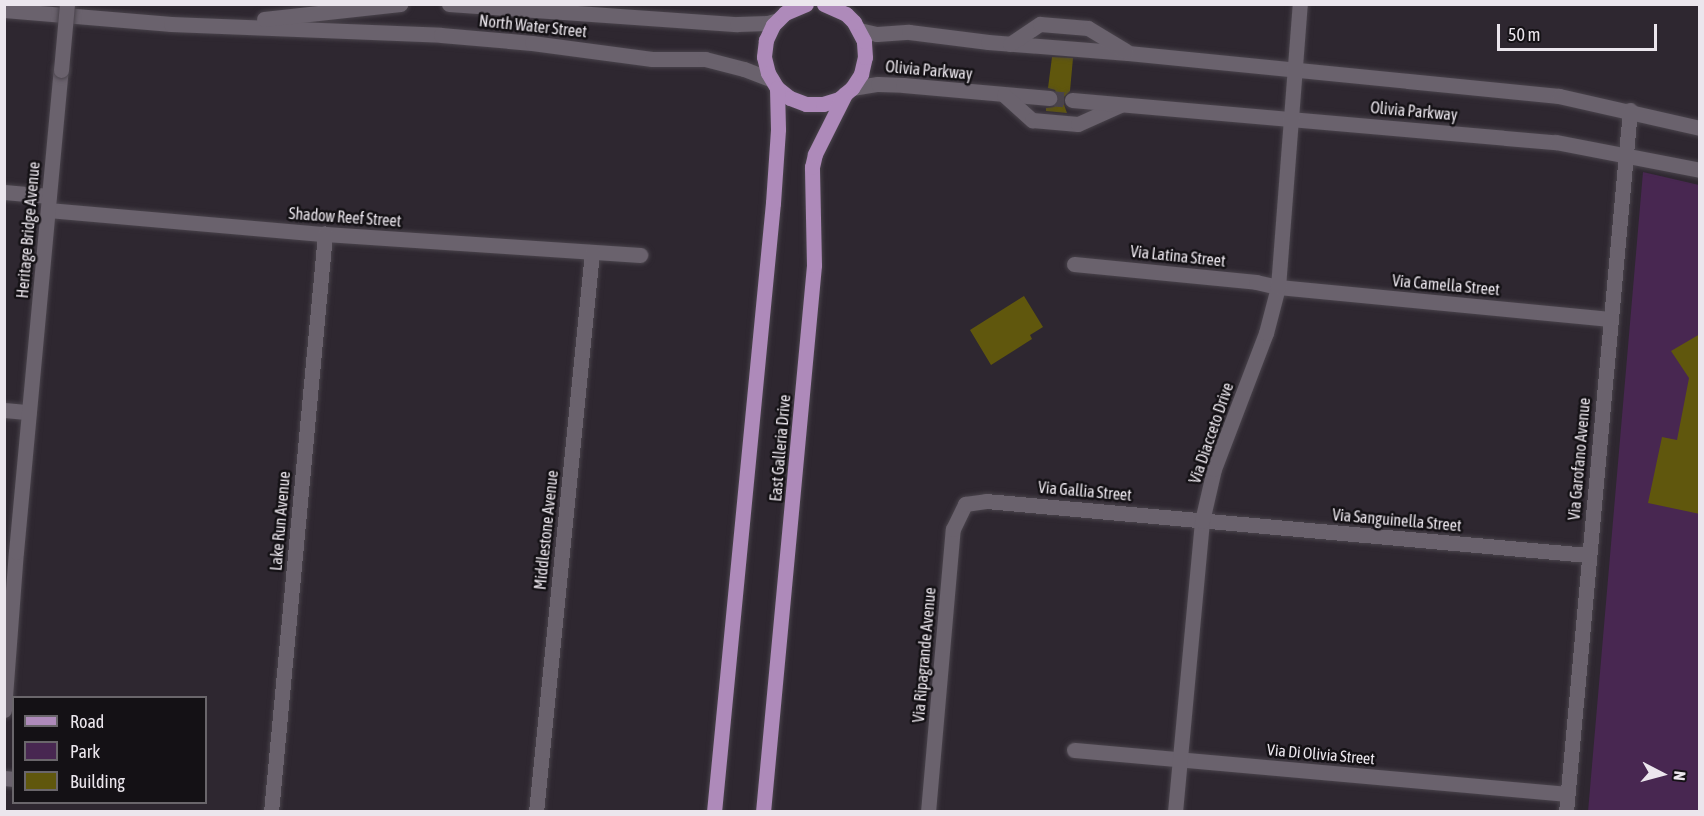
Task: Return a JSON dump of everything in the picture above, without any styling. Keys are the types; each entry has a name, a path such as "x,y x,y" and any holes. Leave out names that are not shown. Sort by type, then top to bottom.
{"main road":[{"path":"781,14 806,4"},
{"path":"824,4 839,10 857,26"},
{"path":"853,4 857,26"},
{"name":"East Galleria Drive","path":"714,812 773,203 778,129 775,84 764,57 766,40 781,14"},
{"name":"East Galleria Drive","path":"763,812 814,265 812,167 815,154 849,91 861,74 865,57 864,41 857,26"},
{"path":"775,84 790,98 806,104 823,104 849,91"}],"street":[{"name":"Heritage Bridge Avenue","path":"4,710 10,552 29,412 67,4"},
{"name":"North Water Street","path":"213,25 400,4"},
{"name":"North Water Street","path":"449,4 738,24 768,23 781,14"},
{"name":"Via Diacceto Drive","path":"1175,812 1202,521 1214,469 1266,333 1278,287 1300,4"},
{"name":"North Water Street","path":"4,10 171,24 441,35 554,45 652,59 705,59 744,69 775,84"},
{"name":"Olivia Parkway","path":"1010,44 1040,24 1088,28 1128,53"},
{"name":"Olivia Parkway","path":"857,26 876,33 909,32 1010,44 1128,53 1559,96 1630,110 1700,128"},
{"name":"Olivia Parkway","path":"849,91 895,85 1049,98"},
{"name":"Olivia Parkway","path":"1004,95 1032,120 1055,123 1078,124 1123,104"},
{"name":"Olivia Parkway","path":"1072,100 1292,117 1556,142 1700,170"},
{"name":"Via Garofano Avenue","path":"1566,812 1630,110"},
{"name":"Shadow Reef Street","path":"4,192 48,203 325,234 640,255"},
{"name":"Lake Run Avenue","path":"271,812 325,234"},
{"name":"Middlestone Avenue","path":"536,812 592,252"},
{"name":"Via Latina Street","path":"1074,264 1256,282 1278,287"},
{"name":"Via Camella Street","path":"1278,287 1610,319"},
{"path":"4,410 29,412"},
{"name":"Via Gallia Street","path":"964,504 986,501 1185,517 1202,521"},
{"name":"Via Ripagrande Avenue","path":"928,812 953,529 964,504"},
{"name":"Via Sanguinella Street","path":"1202,521 1588,555"},
{"name":"Via Di Olivia Street","path":"1074,750 1566,794"}],"green space":[{"path":"1643,172 1699,185 1699,811 1588,812"}],"building":[{"path":"1052,57 1073,58 1070,91 1062,99 1067,113 1046,111 1046,108 1054,107 1059,99 1055,90 1048,88"},
{"path":"1024,296 1043,327 1030,335 1032,339 991,365 970,330"},
{"path":"1700,334 1700,514 1648,503 1662,437 1677,440 1689,378 1671,351"}],"tunnel":[{"path":"1049,98 1072,100"}]}
